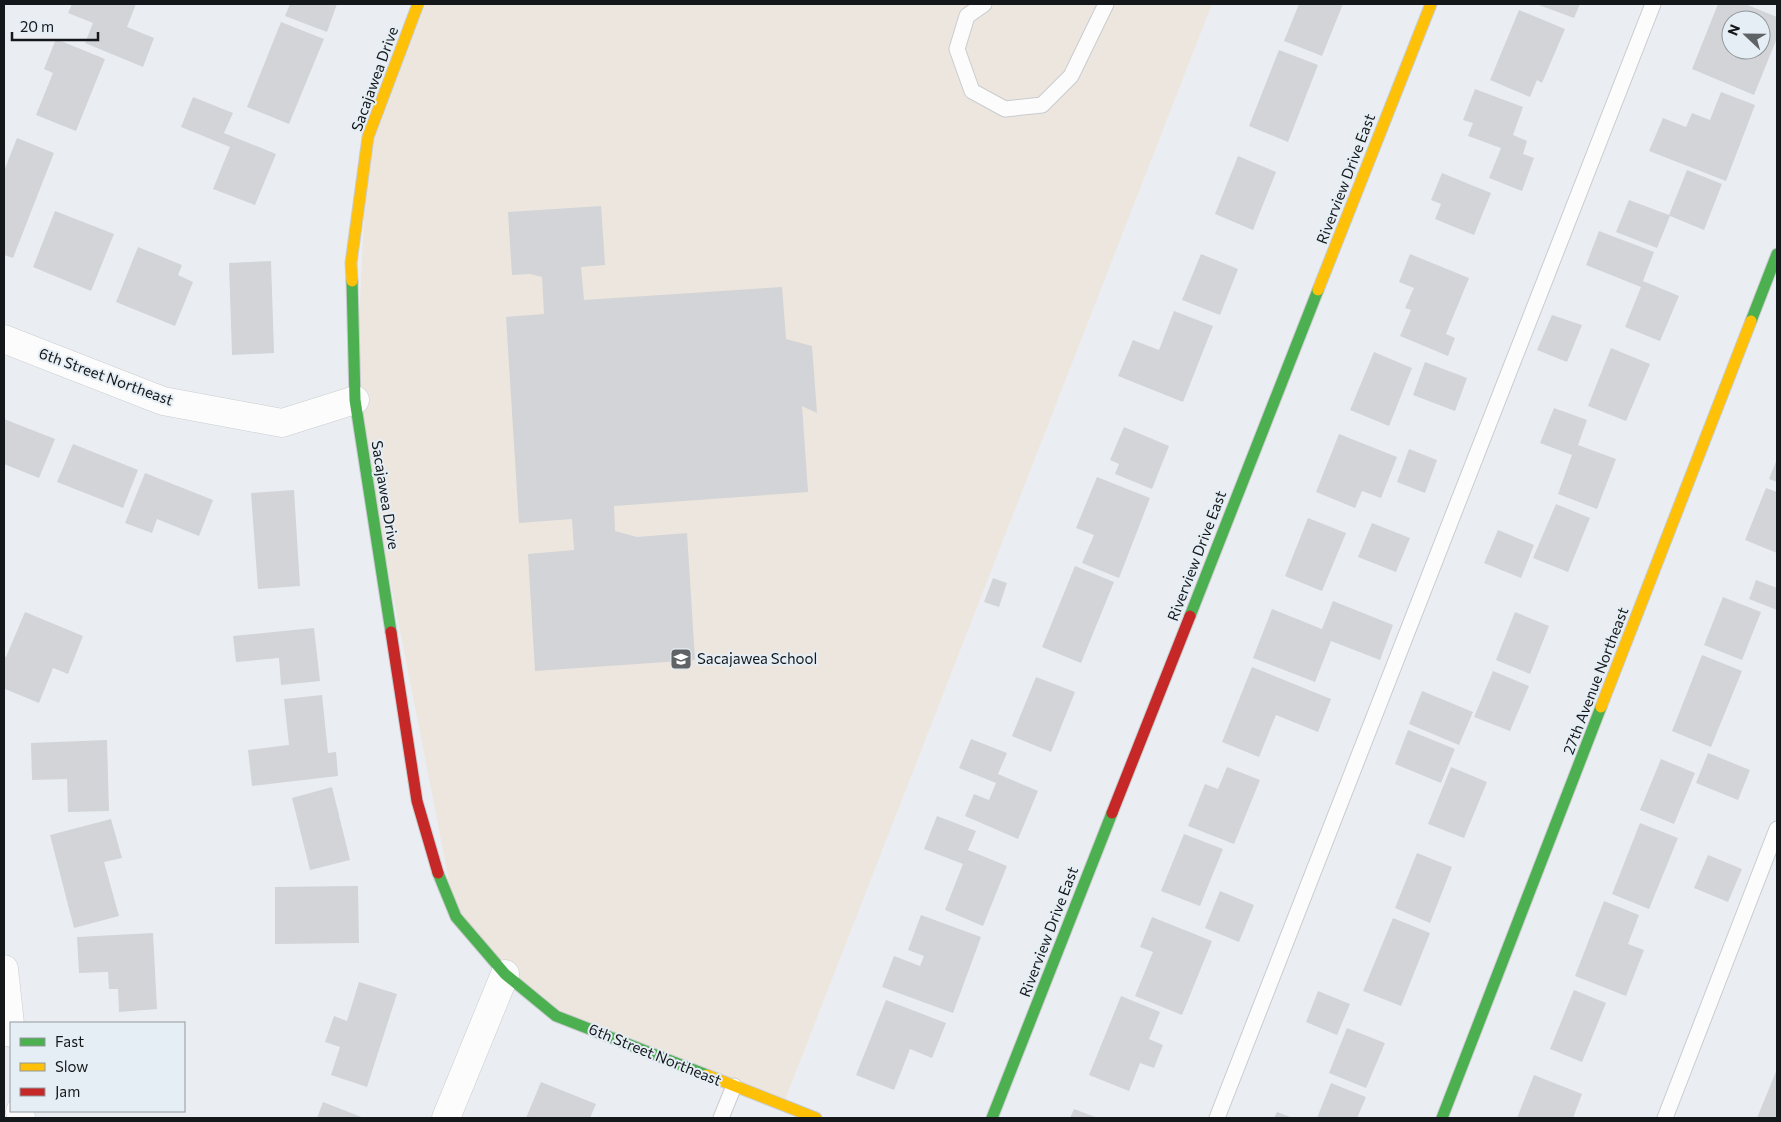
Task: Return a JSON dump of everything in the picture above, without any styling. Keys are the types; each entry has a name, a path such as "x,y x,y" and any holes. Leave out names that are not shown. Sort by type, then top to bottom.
{"street":[{"name":"Sacajawea Drive","path":"418,4 368,137 351,262 355,400 417,801 441,883 456,917 505,974"},
{"name":"Riverview Drive East","path":"992,1118 1430,4"},
{"name":"27th Avenue Northeast","path":"1442,1118 1777,254"},
{"name":"6th Street Northeast","path":"4,339 163,401 282,423 355,400"},
{"path":"4,969 10,1024"},
{"name":"6th Street Northeast","path":"505,974 556,1016 816,1118"},
{"path":"446,1118 505,974"}],"lane":[{"path":"984,4 967,16 957,49 972,91 1006,110 1042,105 1071,76 1106,4"},
{"path":"1217,1118 1653,4"},
{"path":"1665,1118 1777,830"},
{"path":"721,1118 734,1086"}],"shaded area":[{"name":"Sacajawea School","path":"418,4 1212,4 783,1105 556,1016 456,917 355,400 368,137"}],"building":[{"path":"72,4 136,4 127,27 154,38 143,67 85,43 93,23 68,13"},
{"path":"290,4 337,4 327,32 285,16"},
{"path":"1299,4 1343,4 1322,56 1284,41"},
{"path":"1536,4 1580,4 1574,18"},
{"path":"1718,4 1745,4 1760,10 1721,10 1721,60 1768,60 1754,95 1692,69"},
{"path":"1519,10 1565,29 1542,83 1537,80 1530,97 1490,80"},
{"path":"1771,15 1777,17 1777,38 1771,53"},
{"path":"281,22 324,39 289,124 247,107"},
{"path":"56,39 105,59 76,131 36,115 53,73 44,69"},
{"path":"1279,50 1318,65 1288,142 1249,126"},
{"path":"1475,89 1523,107 1513,135 1527,141 1523,154 1534,158 1522,191 1489,178 1501,148 1468,136 1473,123 1463,120"},
{"path":"1721,92 1755,105 1726,181 1649,151 1663,118 1686,127 1692,113 1710,120"},
{"path":"193,97 233,113 224,133 276,154 255,205 213,189 230,147 181,127"},
{"path":"17,138 54,153 13,258 4,255 4,171"},
{"path":"1238,156 1276,172 1253,230 1215,214"},
{"path":"1687,170 1722,184 1704,230 1670,216 1657,248 1616,232 1629,200 1669,215"},
{"path":"1442,173 1491,193 1474,235 1435,219 1441,204 1431,200"},
{"path":"601,206 605,265 581,267 584,300 782,287 786,339 812,346 817,413 802,406 808,492 614,506 615,531 637,537 687,533 695,660 535,671 528,554 574,550 572,519 519,523 506,317 544,314 542,277 530,274 512,275 508,212"},
{"path":"55,211 114,234 91,291 33,267"},
{"path":"1599,231 1654,252 1643,281 1679,296 1660,341 1625,327 1641,287 1586,265"},
{"path":"138,247 182,265 178,275 193,282 175,326 116,302"},
{"path":"1201,254 1238,269 1220,315 1182,300"},
{"path":"1410,254 1469,278 1446,334 1455,338 1448,356 1400,336 1411,310 1405,308 1414,288 1399,282"},
{"path":"271,261 274,353 232,355 229,263"},
{"path":"1174,311 1213,326 1183,402 1118,376 1133,340 1159,350"},
{"path":"1552,315 1582,325 1567,362 1537,350"},
{"path":"1611,348 1650,364 1626,421 1588,406"},
{"path":"1374,352 1412,368 1389,426 1350,410"},
{"path":"1425,362 1467,378 1455,411 1413,395"},
{"path":"1554,408 1587,420 1578,445 1616,459 1597,509 1558,494 1572,455 1540,443"},
{"path":"4,419 55,439 39,478 4,464"},
{"path":"1124,427 1169,446 1152,489 1115,474 1119,464 1110,460"},
{"path":"1339,434 1397,457 1381,498 1362,491 1355,508 1316,492"},
{"path":"73,444 138,470 123,508 57,482"},
{"path":"1409,449 1437,460 1425,493 1397,482"},
{"path":"1777,459 1777,482 1769,479"},
{"path":"145,473 213,500 199,536 157,519 152,533 125,523"},
{"path":"1097,477 1150,498 1119,578 1082,563 1094,535 1076,528"},
{"path":"1766,488 1777,492 1777,553 1745,540"},
{"path":"294,490 300,586 258,589 251,493"},
{"path":"1556,504 1590,518 1568,572 1533,558"},
{"path":"1308,518 1346,533 1322,591 1285,576"},
{"path":"1372,523 1410,538 1396,572 1358,557"},
{"path":"1498,530 1534,545 1521,578 1484,563"},
{"path":"1075,566 1114,582 1081,663 1042,647"},
{"path":"993,578 1007,583 999,607 984,602"},
{"path":"1756,580 1777,588 1777,610 1749,599"},
{"path":"1723,597 1761,612 1742,660 1704,645"},
{"path":"1333,601 1393,625 1380,660 1331,641 1315,682 1253,658 1272,609 1322,629"},
{"path":"25,612 83,636 68,674 53,668 39,703 5,689 4,693 4,656 6,657"},
{"path":"1515,612 1549,626 1530,674 1496,660"},
{"path":"314,628 320,681 281,685 279,658 236,662 233,636"},
{"path":"1702,655 1742,671 1711,747 1672,731"},
{"path":"1252,667 1331,699 1318,732 1276,715 1259,757 1222,742"},
{"path":"1493,671 1529,686 1510,731 1474,717"},
{"path":"1036,677 1075,692 1051,752 1012,736"},
{"path":"1422,691 1473,712 1459,745 1409,724"},
{"path":"322,695 328,753 336,752 338,776 252,786 248,750 289,745 284,699"},
{"path":"1408,730 1455,749 1441,783 1395,764"},
{"path":"971,739 1007,753 998,774 1038,791 1018,839 965,816 974,794 989,800 996,783 959,768"},
{"path":"107,740 109,811 68,812 67,779 32,780 31,743"},
{"path":"1708,753 1750,770 1738,800 1696,783"},
{"path":"1661,759 1695,773 1674,824 1640,810"},
{"path":"1227,767 1260,780 1234,844 1188,826 1205,784 1218,789"},
{"path":"1451,767 1487,782 1464,838 1428,824"},
{"path":"332,787 350,860 310,870 292,798"},
{"path":"937,816 976,831 968,850 1007,866 983,926 945,910 963,864 924,849"},
{"path":"111,819 122,858 104,862 119,916 74,928 50,835"},
{"path":"1640,823 1678,838 1649,909 1612,894"},
{"path":"1184,834 1223,849 1200,906 1161,891"},
{"path":"1417,853 1452,867 1430,923 1395,908"},
{"path":"1708,855 1742,869 1728,902 1694,888"},
{"path":"358,886 359,943 275,944 275,887"},
{"path":"1220,891 1254,905 1239,942 1205,928"},
{"path":"1604,901 1639,915 1628,944 1644,950 1626,996 1575,976"},
{"path":"921,915 981,937 953,1013 882,987 894,956 920,966 924,956 908,950"},
{"path":"1152,917 1212,941 1182,1015 1135,996 1153,952 1140,947"},
{"path":"1393,918 1430,933 1401,1006 1363,991"},
{"path":"153,933 157,1009 119,1012 118,989 109,989 108,972 79,973 77,937"},
{"path":"359,982 397,994 367,1087 331,1075 340,1047 325,1042 334,1016 347,1021"},
{"path":"1574,990 1606,1003 1582,1062 1550,1049"},
{"path":"1318,991 1350,1004 1337,1035 1306,1022"},
{"path":"1121,996 1160,1012 1149,1039 1163,1045 1154,1068 1140,1063 1129,1091 1089,1075"},
{"path":"886,1000 946,1023 932,1058 910,1049 894,1090 856,1075"},
{"path":"1347,1028 1385,1043 1366,1088 1329,1073"},
{"path":"1777,1069 1777,1118 1757,1118"},
{"path":"1534,1075 1582,1094 1573,1118 1517,1118"},
{"path":"541,1082 596,1104 590,1118 526,1118"},
{"path":"1331,1083 1366,1097 1357,1118 1317,1118"},
{"path":"323,1102 364,1118 317,1118"},
{"path":"1074,1109 1098,1118 1070,1118"},
{"path":"1277,1112 1293,1118 1274,1118"}],"traffic: fast":[{"path":"1751,321 1777,254"},
{"path":"352,281 355,400 391,632"},
{"path":"1190,616 1318,290"},
{"path":"1442,1118 1601,707"},
{"path":"992,1118 1112,813"},
{"path":"438,873 456,917 505,974 556,1016 707,1075"}],"traffic: slow":[{"path":"352,281 351,263 368,137 418,4"},
{"path":"1318,290 1431,4"},
{"path":"1601,707 1751,321"},
{"path":"707,1075 816,1118"}],"traffic: jam":[{"path":"1112,813 1190,616"},
{"path":"391,632 417,801 438,873"}],"place":[{"name":"Sacajawea School","path":"681,659"}]}
